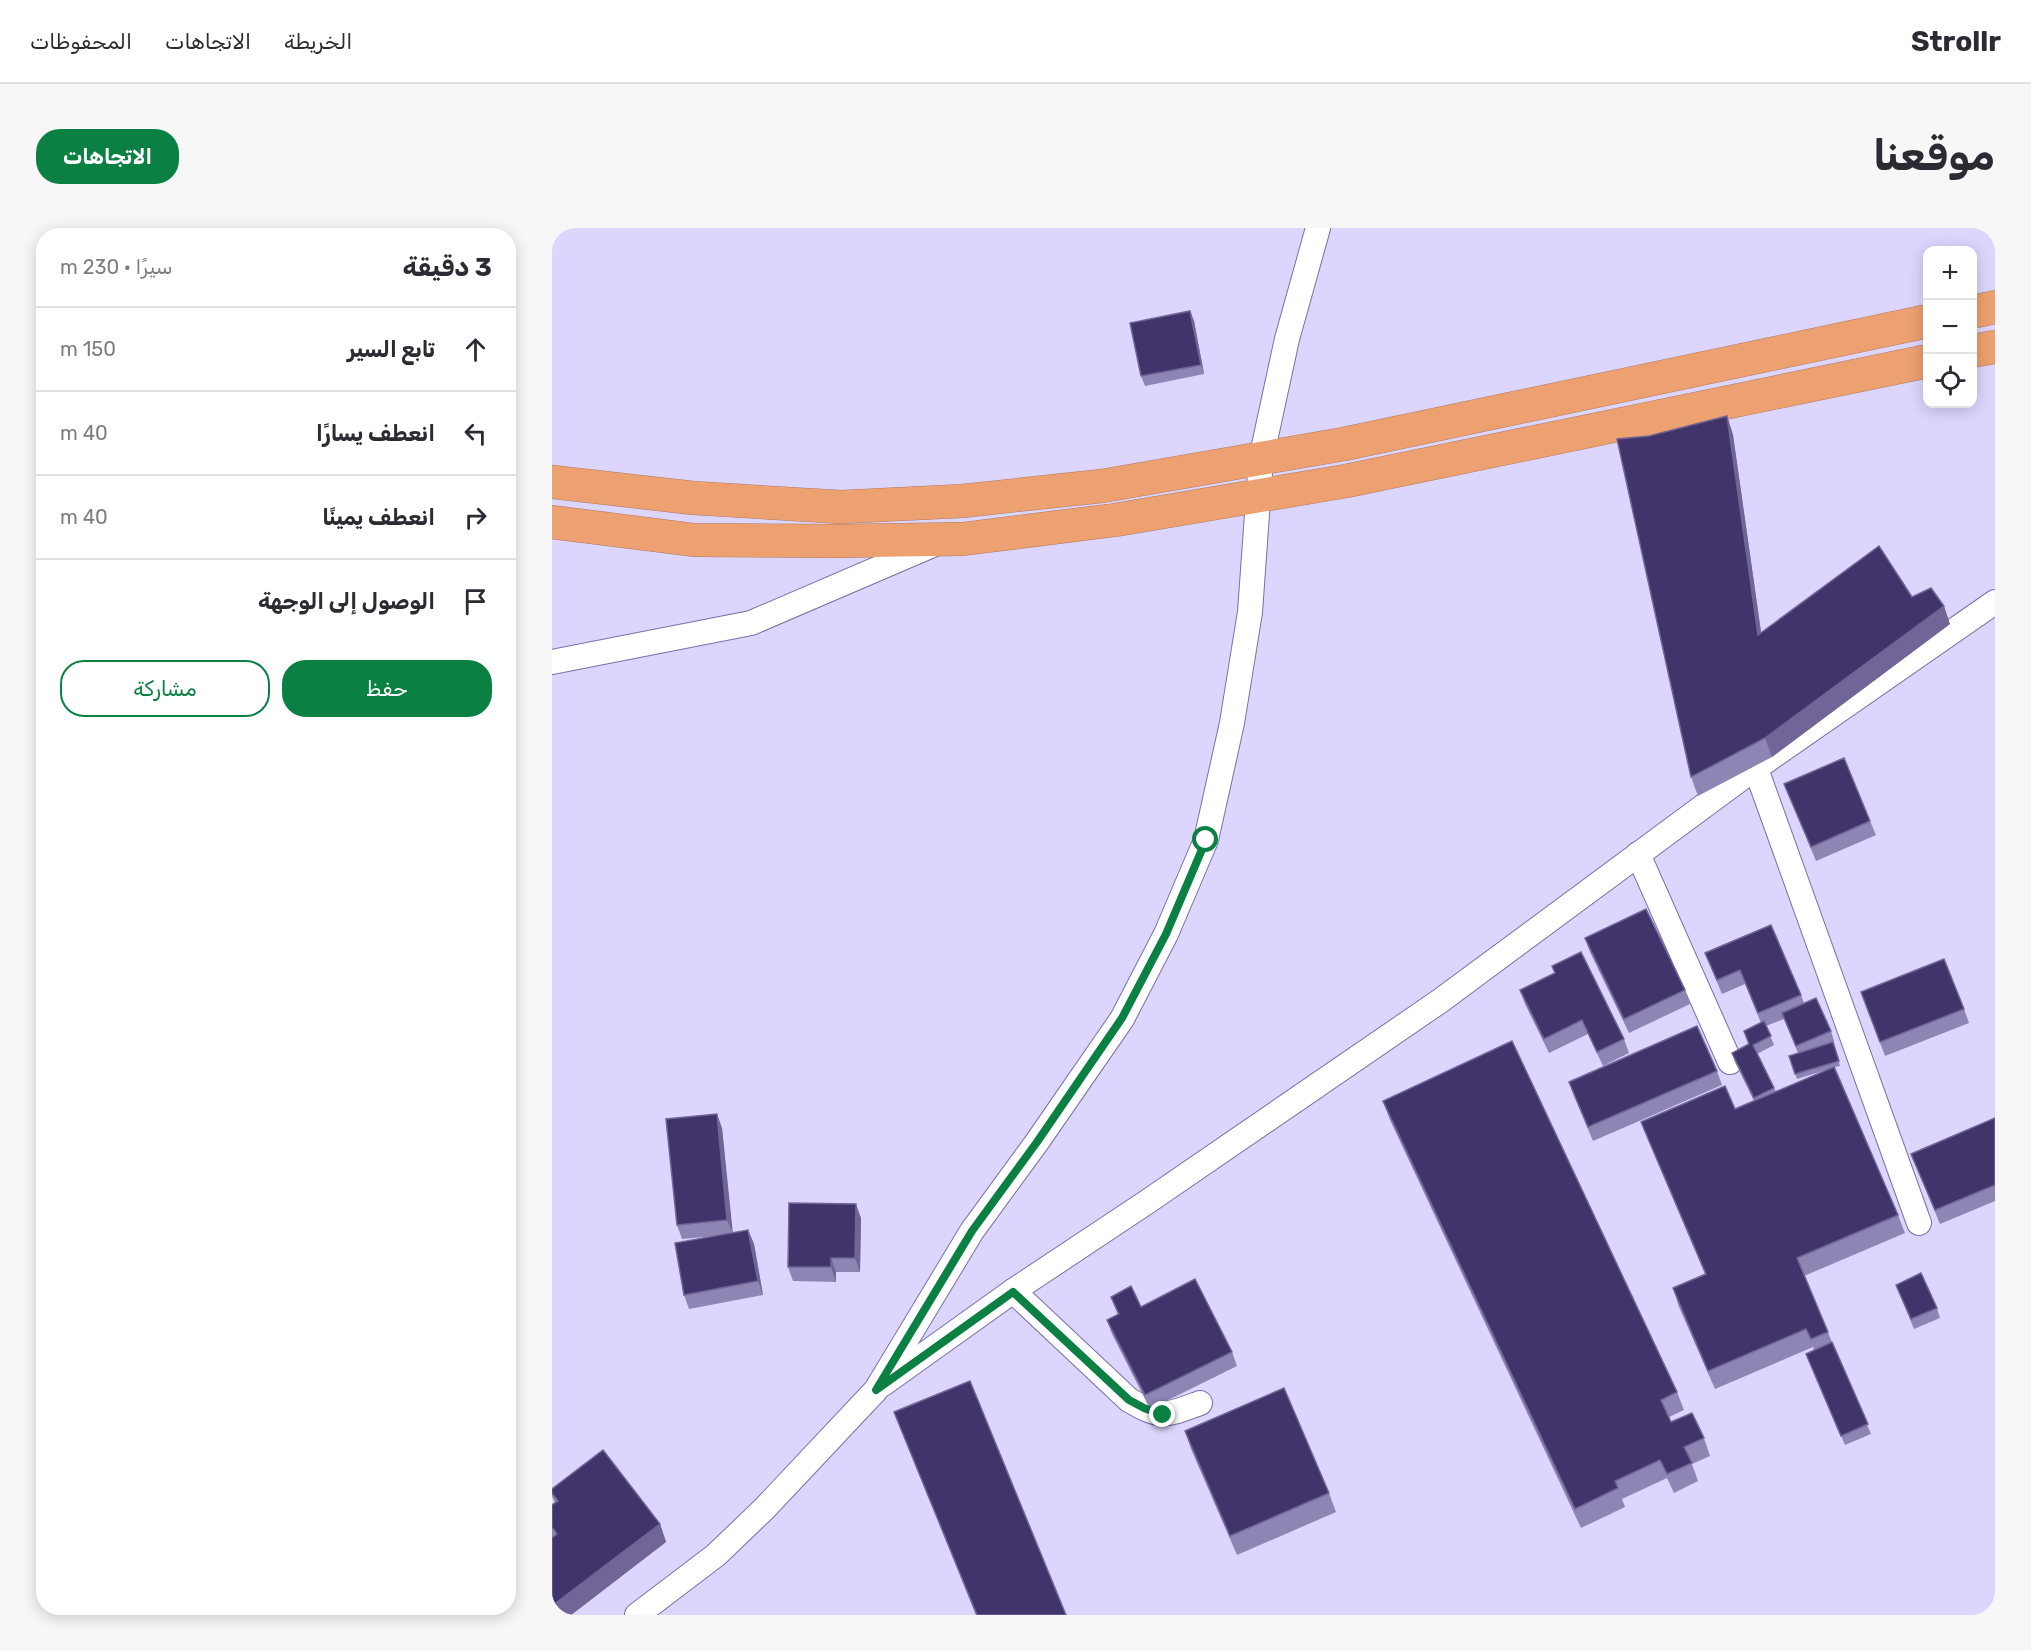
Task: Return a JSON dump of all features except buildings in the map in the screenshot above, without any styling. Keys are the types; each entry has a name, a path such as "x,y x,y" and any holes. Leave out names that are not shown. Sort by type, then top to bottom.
{"highway":[{"path":"1977,311 1995,307"},
{"path":"552,482 693,498 841,507 962,501 1102,486 1367,439 1923,322"},
{"path":"1977,350 1995,347"},
{"path":"552,522 694,540 963,539 1115,520 1346,481 1923,362"}],"street":[{"path":"876,1390 972,1231 1037,1142 1122,1018 1166,934 1206,840 1232,723 1250,612 1261,459 1287,339 1318,228"},
{"path":"552,662 751,623 948,539"},
{"path":"647,1612 740,1532 876,1390 1013,1292 1376,1046 1756,769 1995,602"},
{"path":"1756,769 1919,1223"},
{"path":"1638,854 1730,1062"},
{"path":"1013,1292 1129,1400 1163,1415 1200,1402"}],"route":[{"path":"1163,1415 1129,1400 1013,1292 876,1390 972,1231 1037,1142 1122,1018 1166,934 1206,840"}]}
